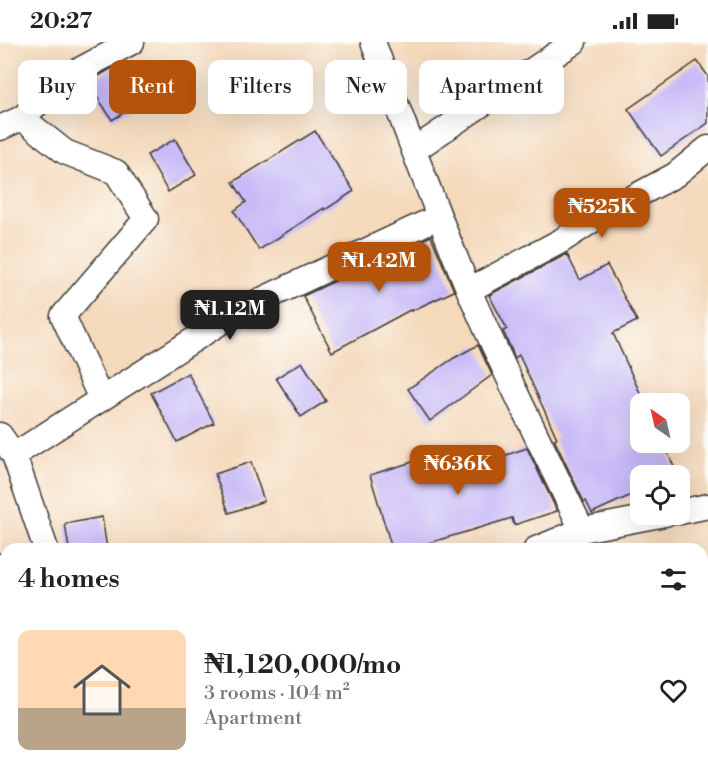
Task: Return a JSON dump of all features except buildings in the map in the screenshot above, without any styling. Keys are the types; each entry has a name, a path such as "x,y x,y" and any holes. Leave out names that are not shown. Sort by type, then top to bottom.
{"street":[{"path":"0,128 22,118 68,76 132,42"},
{"path":"373,42 438,217 485,328 582,530"},
{"path":"414,150 574,42"},
{"path":"22,118 65,152 116,172 146,219 63,316 101,399"},
{"path":"469,290 561,241 599,216 675,175 708,148"},
{"path":"14,454 240,310 438,217"},
{"path":"0,435 14,454 44,543"},
{"path":"690,510 708,507"},
{"path":"551,543 582,530 630,521"}]}
